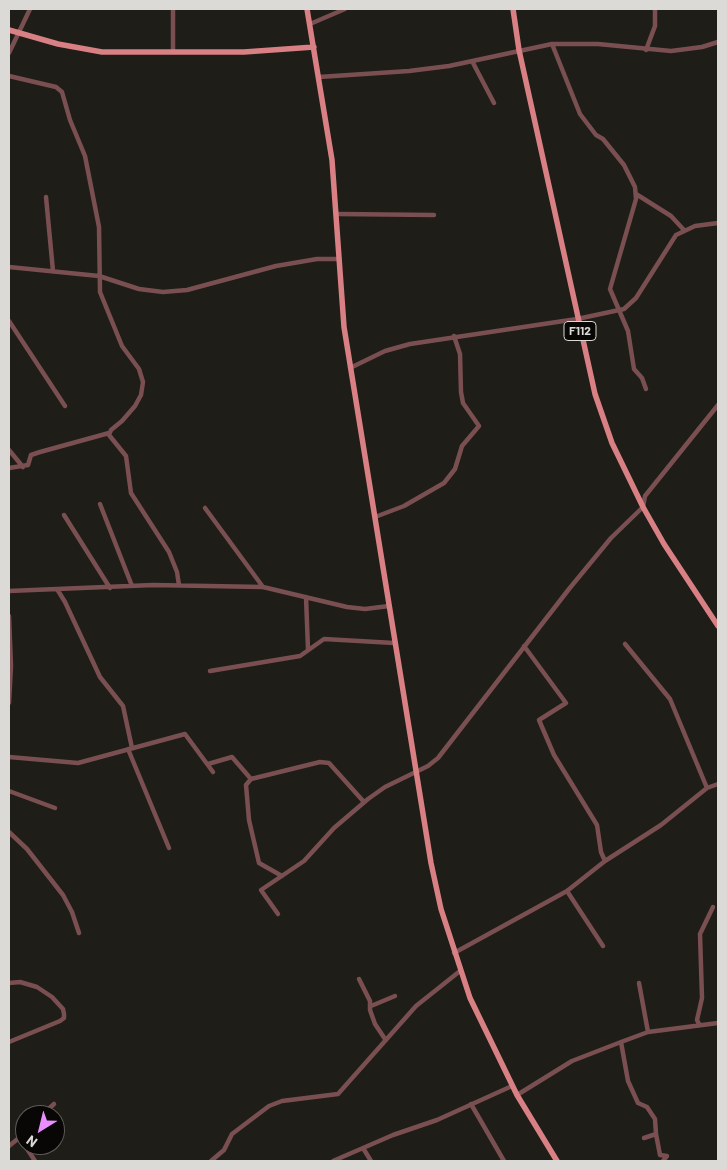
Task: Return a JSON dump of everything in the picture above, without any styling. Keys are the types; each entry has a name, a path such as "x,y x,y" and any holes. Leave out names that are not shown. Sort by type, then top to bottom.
{"main road":[{"path":"307,9 332,160 344,327 431,863 454,953 482,1026 516,1095 556,1161"},
{"name":"F112","path":"513,9 519,50 595,394 626,475 643,507 718,626"},
{"path":"9,30 58,44 102,52 244,52 314,46"}],"street":[{"path":"9,53 30,9"},
{"path":"173,9 174,52"},
{"path":"310,24 344,9"},
{"path":"646,50 655,26 655,9"},
{"path":"319,77 409,71 472,61 552,44 598,44 646,50 686,50 718,42"},
{"path":"552,44 580,114 596,135 603,139 632,178 636,194 610,283 611,295 628,331 634,369 642,378 646,389"},
{"path":"472,61 494,103"},
{"path":"9,76 56,87 62,92 70,120 85,156 93,191 99,226 100,292 122,346 139,369 143,382 141,395 135,406 109,433 40,452 31,456 28,465 9,468"},
{"path":"636,194 671,216 684,230"},
{"path":"46,197 53,271"},
{"path":"337,214 434,215"},
{"path":"350,368 386,351 454,336 577,319 624,309 636,298 670,242 684,230 718,222"},
{"path":"9,267 99,276 139,290 176,292 276,266 317,259 339,258"},
{"path":"9,321 66,406"},
{"path":"375,517 404,506 444,483 454,469 462,446 479,426 463,403 460,354 454,336"},
{"path":"278,914 261,890 304,861 334,828 364,802 385,787 428,766 438,758 524,646 611,538 643,507 645,496 718,406"},
{"path":"109,433 110,438 126,456 129,482 135,502 160,536 169,552 177,572 179,585"},
{"path":"9,450 23,467"},
{"path":"100,504 132,586"},
{"path":"205,508 263,587"},
{"path":"64,515 110,588"},
{"path":"9,591 179,585 263,587 347,607 365,609 389,606"},
{"path":"57,589 66,602 100,677 123,706 130,748 169,848"},
{"path":"306,598 308,649"},
{"path":"9,616 11,640 9,703"},
{"path":"210,671 300,656 324,639 394,643"},
{"path":"625,644 670,699 708,788"},
{"path":"524,646 566,703 539,720 554,755 597,825 601,852 605,861"},
{"path":"9,756 78,763 185,734 213,772"},
{"path":"208,764 232,757 251,779"},
{"path":"282,876 259,863 249,820 246,785 251,779 320,762 329,763 364,802"},
{"path":"454,953 567,891 605,861 661,825 708,788 718,784"},
{"path":"9,790 55,808"},
{"path":"9,832 33,856 63,895 72,912 79,933"},
{"path":"567,891 603,946"},
{"path":"699,1024 697,1020 702,998 700,934 713,906"},
{"path":"211,1161 224,1150 232,1134 268,1106 282,1101 338,1094 416,1006 460,972"},
{"path":"359,979 371,1006 375,1024 386,1039"},
{"path":"9,983 20,982 44,992 63,1009 64,1018 9,1042"},
{"path":"639,983 648,1032"},
{"path":"371,1006 395,996"},
{"path":"516,1095 572,1061 648,1032 718,1023"},
{"path":"621,1042 628,1081 638,1103 647,1107 655,1119 660,1155 667,1156 663,1161"},
{"path":"333,1161 409,1128 437,1120 512,1086"},
{"path":"470,1104 504,1161"},
{"path":"644,1138 656,1134"},
{"path":"363,1148 370,1161"}]}
